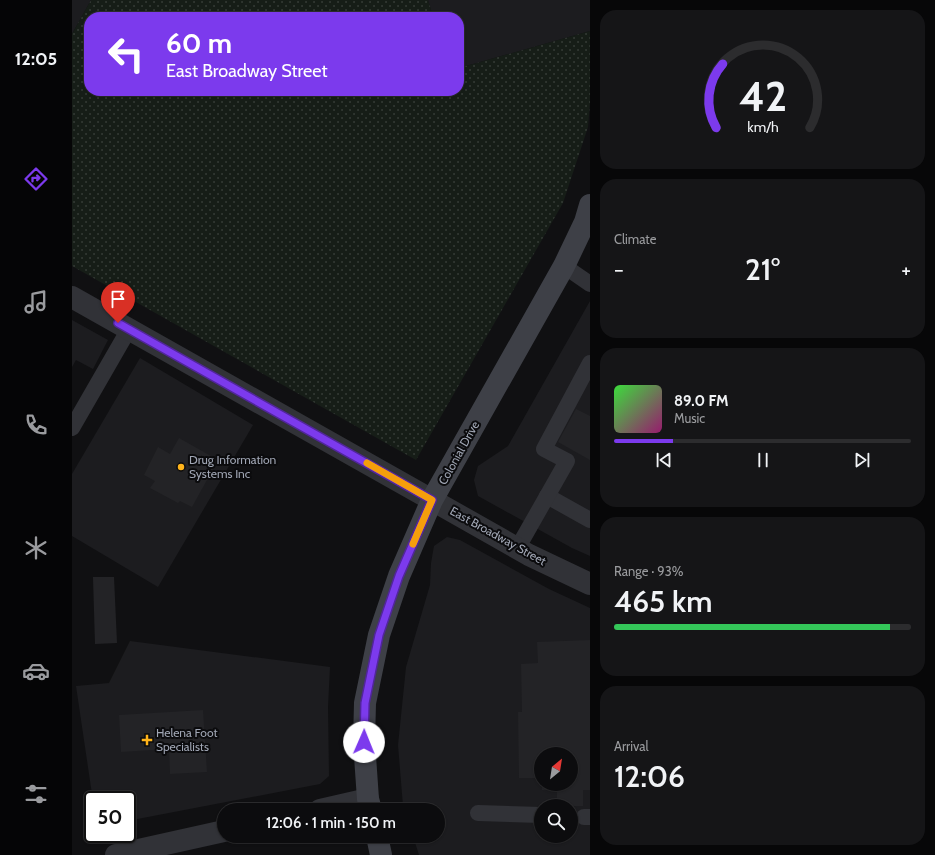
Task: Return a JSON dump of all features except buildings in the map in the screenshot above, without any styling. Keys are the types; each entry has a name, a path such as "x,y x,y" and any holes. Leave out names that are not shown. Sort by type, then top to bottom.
{"main road":[{"name":"Colonial Drive","path":"370,803 364,742 365,703 378,642 399,576 432,500 564,266 585,222 590,205"},
{"path":"378,843 381,855"}],"street":[{"name":"East Broadway Street","path":"72,297 529,555 590,584"},
{"path":"116,855 217,833"}],"lane":[{"path":"564,266 590,284"},
{"path":"72,428 129,329"},
{"path":"518,548 567,462 544,449 590,363"},
{"path":"547,496 590,520"},
{"path":"478,814 534,815"}],"shaded area":[{"path":"72,0 91,0 84,12 72,34"},
{"path":"91,0 428,0 432,12 84,12"},
{"path":"428,0 590,0 590,31 464,67 464,12 432,12"},
{"path":"84,13 84,96 464,96 464,67 590,31 590,103 588,127 563,203 416,460 72,266 72,34"},
{"path":"590,301 590,556 572,548 478,496 474,480 478,466 508,446"},
{"path":"72,320 108,340 93,369 76,360 72,367"},
{"path":"140,358 253,425 158,587 72,536 72,474"},
{"path":"447,537 460,540 549,589 590,608 590,855 419,855 415,843 445,843 445,803 403,803 398,745 406,667 430,585 431,563 434,546"},
{"path":"130,641 330,667 328,707 329,776 320,784 136,819 136,791 92,791 76,686 109,683"}],"slow traffic":[{"path":"367,463 432,500 413,544"}],"place":[{"name":"Drug Information Systems Inc","path":"181,467"},
{"name":"Helena Foot Specialists","path":"147,740"}],"route":[{"path":"118,323 432,500 399,576 379,635 365,703 364,742"}]}
